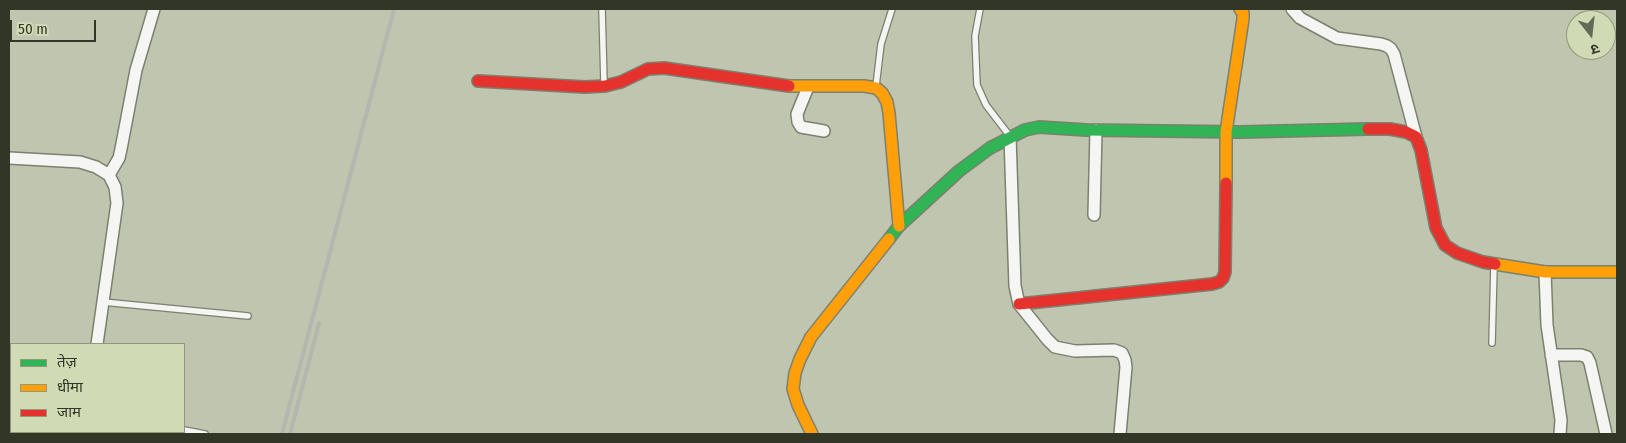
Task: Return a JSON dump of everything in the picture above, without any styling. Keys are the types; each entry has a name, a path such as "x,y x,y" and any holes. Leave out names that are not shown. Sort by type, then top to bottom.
{"street":[{"path":"110,175 119,158 136,70 154,9"},
{"path":"1019,304 1212,284 1219,282 1223,278 1225,272 1226,132 1243,19 1243,13 1240,9"},
{"path":"1292,9 1300,18 1337,38 1381,44 1392,49 1421,150 1436,228 1446,244 1457,254 1494,264 1545,272 1617,272"},
{"path":"478,81 585,87 604,86 621,82 648,69 664,68 789,86 864,86 876,88 882,93 890,113 899,226"},
{"path":"808,87 797,114 798,122 801,127 824,131"},
{"path":"810,434 793,389 795,373 811,337 899,226 959,171 990,148 1010,137 1025,130 1039,127 1226,132 1390,129 1406,132 1416,137"},
{"path":"1094,215 1096,130"},
{"path":"1010,137 1015,286 1019,304 1055,347 1075,351 1114,350 1122,353 1126,367 1120,434"},
{"path":"9,158 80,162 96,167 110,175 115,187 117,204 97,343"},
{"path":"1545,272 1546,309 1561,420 1560,434"},
{"path":"1551,355 1587,357 1606,434"}],"lane":[{"path":"602,9 604,86"},
{"path":"876,88 881,44 892,9"},
{"path":"980,9 974,36 977,85 986,105 1010,137"},
{"path":"1492,344 1494,264"},
{"path":"103,302 248,316"},
{"path":"185,430 205,434"}],"railway":[{"path":"282,434 394,9"},
{"path":"290,434 319,323"}],"traffic: fast":[{"path":"889,239 899,226 959,171 990,148 1025,130 1039,127 1086,130 1240,132 1368,129"}],"traffic: slow":[{"path":"1226,183 1226,132 1243,19 1243,13 1240,9"},
{"path":"789,86 864,86 876,88 882,93 887,102 889,113 899,226"},
{"path":"812,434 798,405 793,389 795,373 800,359 811,337 889,239"},
{"path":"1495,264 1545,272 1617,272"}],"traffic: jam":[{"path":"478,81 585,87 605,86 621,82 648,69 664,68 789,86"},
{"path":"1368,129 1390,129 1406,132 1416,137 1421,150 1436,228 1445,245 1457,253 1495,264"},
{"path":"1019,304 1219,282 1225,272 1226,183"}]}
